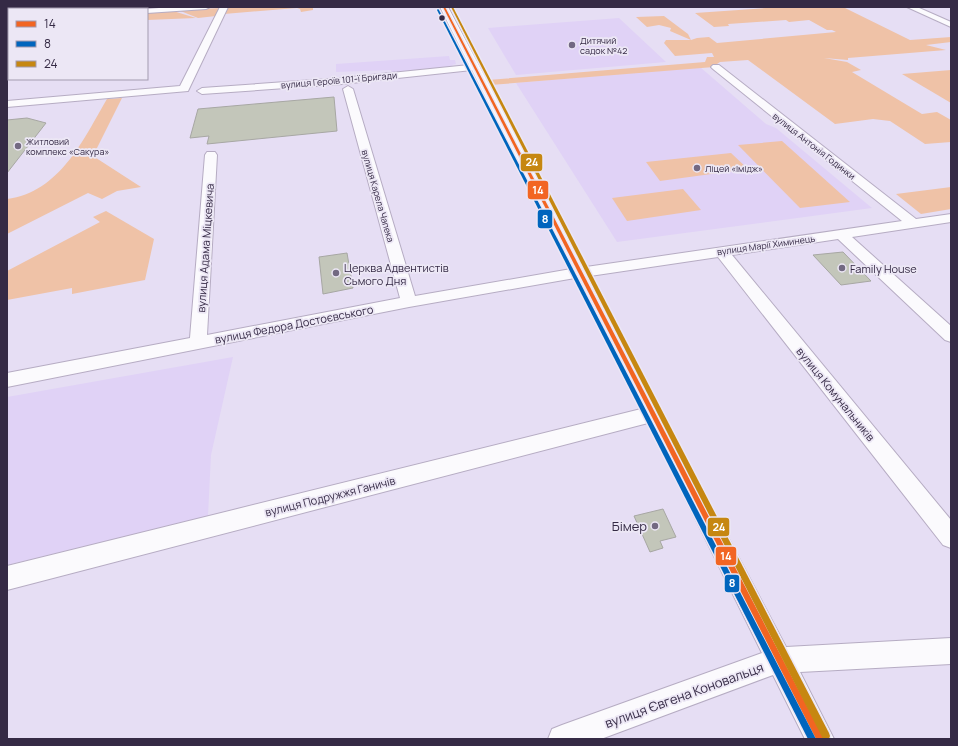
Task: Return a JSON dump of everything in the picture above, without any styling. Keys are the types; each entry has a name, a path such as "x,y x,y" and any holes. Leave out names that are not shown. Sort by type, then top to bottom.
{"street":[{"path":"148,11 206,7"},
{"path":"7,104 184,89 224,7"},
{"path":"444,7 820,739"},
{"path":"911,7 951,25"},
{"name":"вулиця Героїв 101-ї Бригади","path":"202,91 342,81 476,67"},
{"name":"вулиця Антонія Годинки","path":"716,67 912,223"},
{"name":"вулиця Карела Чапека","path":"348,89 409,302"},
{"name":"вулиця Адама Міцкевича","path":"198,342 211,155"},
{"name":"вулиця Марії Химинець","path":"581,272 951,218"},
{"path":"841,234 951,336"},
{"name":"вулиця Комунальників","path":"721,251 951,537"},
{"name":"вулиця Федора Достоєвського","path":"7,380 409,302 581,272"},
{"name":"вулиця Подружжя Ганичів","path":"7,578 654,414"},
{"name":"вулиця Євгена Коновальця","path":"562,739 780,660 951,651"}],"shaded area":[{"path":"230,7 313,7 313,10 301,12 300,9 297,8 224,14"},
{"path":"781,7 843,7 910,40 951,37 951,42 926,45 946,50 848,58 848,60 824,58 847,62 861,70 852,72 922,114 937,112 951,120 951,142 925,144 890,121 873,119 835,124 748,60 720,62 717,64 720,67 490,85 488,80 705,62 707,57 714,57 712,53 675,56 664,43 666,40 691,40 709,37 717,43 836,32 827,30 809,20 728,24 729,26 714,27 695,13"},
{"path":"221,8 216,16 198,18 178,10"},
{"path":"173,11 196,18 148,20 148,12"},
{"path":"664,16 688,34 691,40 670,31 671,28 659,25 647,27 636,17"},
{"name":"Дитячий садок №42","path":"619,18 666,62 516,75 488,28"},
{"path":"449,56 450,60 455,60 456,64 452,65 453,67 392,73 391,70 336,72 336,64"},
{"name":"Ліцей «Імідж»","path":"700,67 766,124 776,128 872,208 617,242 516,83"},
{"path":"951,70 951,103 902,74"},
{"path":"122,98 93,156 141,187 117,191 102,199 88,193 7,234 7,199 26,194 42,186 56,175 79,147 107,99"},
{"path":"782,141 850,202 800,208 738,145"},
{"path":"731,153 748,169 660,181 646,162"},
{"path":"951,187 951,209 921,214 896,194"},
{"path":"683,189 701,210 627,221 612,198"},
{"path":"106,211 154,239 145,280 72,294 72,288 7,300 7,271 100,222 93,217"},
{"path":"233,357 211,455 208,516 7,565 7,397"}],"building":[{"path":"334,97 337,131 207,144 209,136 190,138 198,109"},
{"name":"Житловий комплекс «Сакура»","path":"27,118 46,123 7,173 7,120"},
{"name":"Family House","path":"843,252 871,281 841,285 813,255"},
{"name":"Церква Адвентистів Сьмого Дня","path":"347,253 353,288 323,294 319,257"},
{"name":"Бімер","path":"663,509 676,537 660,541 663,548 650,552 634,516"}],"transit line":[{"name":"14","path":"444,7 820,739"},
{"name":"24","path":"452,7 826,736"},
{"name":"8","path":"438,10 812,739"}],"place":[{"name":"Дитячий садок №42","path":"572,45"},
{"name":"Житловий комплекс «Сакура»","path":"18,146"},
{"name":"Ліцей «Імідж»","path":"697,168"},
{"name":"Family House","path":"842,268"},
{"name":"Церква Адвентистів Сьмого Дня","path":"336,273"},
{"name":"Бімер","path":"655,526"}]}
